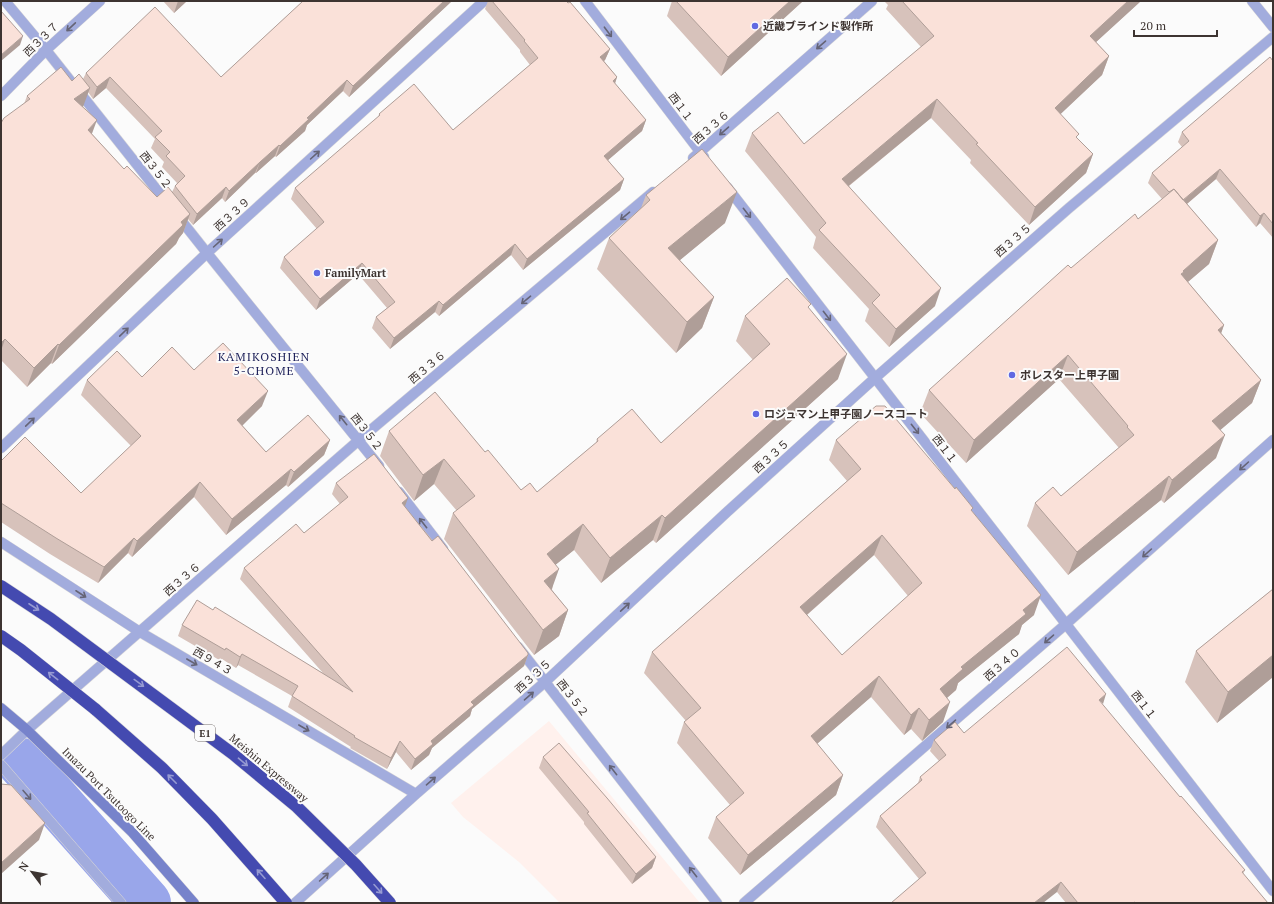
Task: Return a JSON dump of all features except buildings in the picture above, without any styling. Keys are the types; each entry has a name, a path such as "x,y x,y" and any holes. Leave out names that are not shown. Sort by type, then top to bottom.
{"highway":[{"name":"Meishin Expressway","path":"1,586 51,619 233,754 297,807 356,865 390,903"},
{"path":"1,636 95,708 162,768 212,819 286,903"}],"main road":[{"name":"Imazu Port Tsutoogo Line","path":"1,708 27,730 132,832 194,903"}],"street":[{"name":"西３５２","path":"5,1 46,50 383,471"},
{"name":"西３３７","path":"1,96 46,50 100,1"},
{"name":"西３３９","path":"1,448 207,253 484,1"},
{"name":"西１１","path":"585,1 710,165"},
{"name":"西３３６","path":"683,167 872,1"},
{"path":"1252,1 1273,27"},
{"name":"西３３５","path":"295,903 416,794 545,682 727,512 875,378 1069,208 1273,37"},
{"name":"西１１","path":"720,177 1273,891"},
{"name":"西３３６","path":"1,755 27,730 359,440 660,187"},
{"name":"西３４０","path":"744,903 1066,624 1273,440"},
{"path":"392,484 450,558"},
{"name":"西９４３","path":"1,542 140,632 416,794"},
{"name":"西３５２","path":"512,639 717,903"},
{"path":"1,765 121,903"}],"shaded area":[{"path":"549,721 700,903 560,903 519,862 463,817 451,803"}],"waterway":[{"path":"22,763 146,903"}],"place":[{"name":"近畿ブラインド製作所","path":"755,26"},
{"name":"FamilyMart","path":"317,273"},
{"name":"ポレスター上甲子園","path":"1012,375"},
{"name":"ロジュマン上甲子園ノースコート","path":"756,414"}],"district":[{"name":"KAMIKOSHIEN 5-CHOME","path":"264,363"}]}
